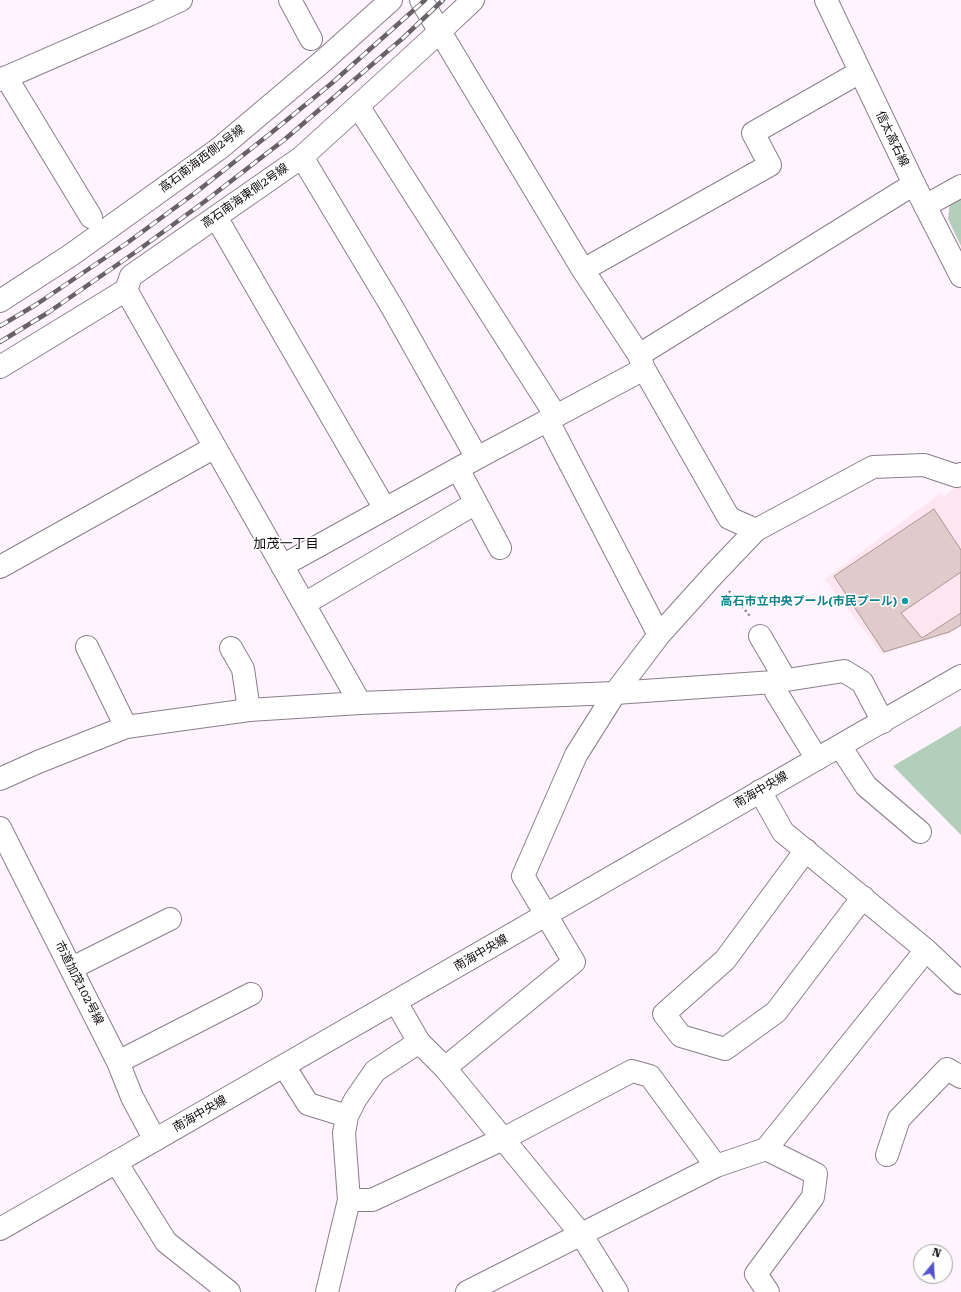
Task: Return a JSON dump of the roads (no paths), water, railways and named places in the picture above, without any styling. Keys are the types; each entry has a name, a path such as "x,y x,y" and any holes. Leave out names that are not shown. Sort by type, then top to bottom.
{"street":[{"path":"91,217 3,79 145,8 181,0"},
{"path":"290,0 311,39"},
{"name":"高石南海西側2号線","path":"0,301 71,255 220,148 391,0"},
{"path":"421,0 583,270 641,362 729,518 756,530"},
{"name":"高石南海東側2号線","path":"126,290 131,276 302,156 440,32 472,0"},
{"name":"信太高石線","path":"826,0 914,184 961,276"},
{"path":"583,270 770,165 753,133 860,72"},
{"path":"358,106 552,418 660,635"},
{"path":"302,156 392,307 478,458"},
{"path":"282,566 552,418 641,362 914,184"},
{"path":"925,206 961,186"},
{"path":"216,216 386,509"},
{"path":"0,367 126,290 360,703"},
{"path":"0,567 215,447"},
{"path":"445,1068 574,962 523,876 576,755 615,693 660,635 714,574 756,530 873,467 924,465 957,476 961,474"},
{"path":"458,469 500,548"},
{"path":"304,604 476,503"},
{"path":"760,636 781,672 776,692 816,759"},
{"path":"87,647 126,727"},
{"path":"231,648 243,669 249,710"},
{"path":"0,779 38,762 126,727 249,710 360,703 615,693 779,682 844,672 862,682 882,722"},
{"name":"南海中央線","path":"0,1229 961,676"},
{"path":"840,746 866,786 920,832"},
{"path":"760,791 783,832 926,950 961,983"},
{"name":"市道加茂102号線","path":"0,828 72,968 118,1062 132,1097 155,1140"},
{"path":"806,850 725,960 664,1014 681,1036 725,1049 776,1012 863,897"},
{"path":"72,968 170,919"},
{"path":"467,1292 716,1166 766,1149 926,950"},
{"path":"118,1062 251,994"},
{"path":"396,1002 419,1042 445,1068 581,1234 617,1292"},
{"path":"327,1292 350,1200 344,1133 347,1116 354,1100 375,1072 419,1042"},
{"path":"284,1066 308,1104 347,1116"},
{"path":"887,1155 899,1119 947,1069 961,1076"},
{"path":"350,1200 372,1200 503,1139 632,1071 650,1076 716,1166"},
{"path":"766,1149 816,1174 813,1197 756,1274 768,1292"},
{"path":"116,1162 166,1242 230,1292"}],"railway":[{"path":"0,326 37,304 127,243 195,193 332,83 425,0"},
{"path":"0,342 49,312 204,202 284,140 403,38 443,0"}],"place":[{"name":"高石市立中央プール(市民プール)","path":"905,601"}],"district":[{"name":"加茂一丁目","path":"286,544"}]}
